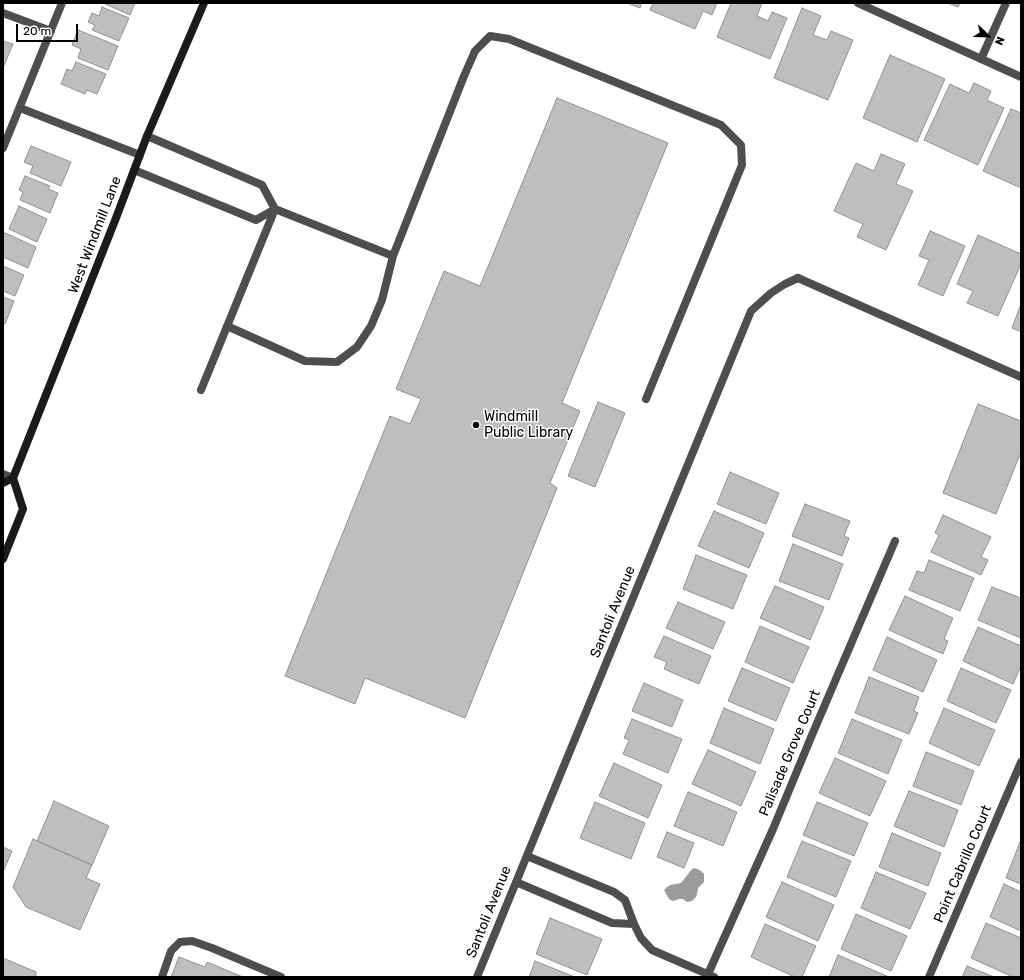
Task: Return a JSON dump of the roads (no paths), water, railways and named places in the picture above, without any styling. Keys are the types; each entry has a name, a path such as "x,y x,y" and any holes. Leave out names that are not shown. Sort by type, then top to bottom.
{"main road":[{"name":"West Windmill Lane","path":"13,478 140,155 204,3"},
{"path":"3,483 13,478 23,509 3,559"}],"street":[{"path":"3,148 62,3"},
{"path":"858,3 1021,77"},
{"path":"981,59 1006,3"},
{"path":"3,13 51,31"},
{"path":"227,326 305,361 337,362 357,347 370,326 382,300 393,256 472,57 475,51 490,36 509,39 721,125 741,145 742,165 646,399"},
{"path":"20,108 140,155"},
{"path":"148,136 262,185 275,209 393,256"},
{"path":"134,170 256,220 275,209"},
{"path":"201,390 275,209"},
{"name":"Santoli Avenue","path":"477,977 751,311 771,292 798,278 1021,377"},
{"path":"3,474 13,478"},
{"name":"Palisade Grove Court","path":"711,976 895,541"},
{"name":"Point Cabrillo Court","path":"929,977 1021,762"},
{"path":"526,856 614,892 625,900 641,938 652,950 711,976"},
{"path":"516,882 612,923 634,924"},
{"path":"162,977 171,951 180,942 192,941 281,977"}],"place":[{"name":"Windmill Public Library","path":"476,425"}]}
